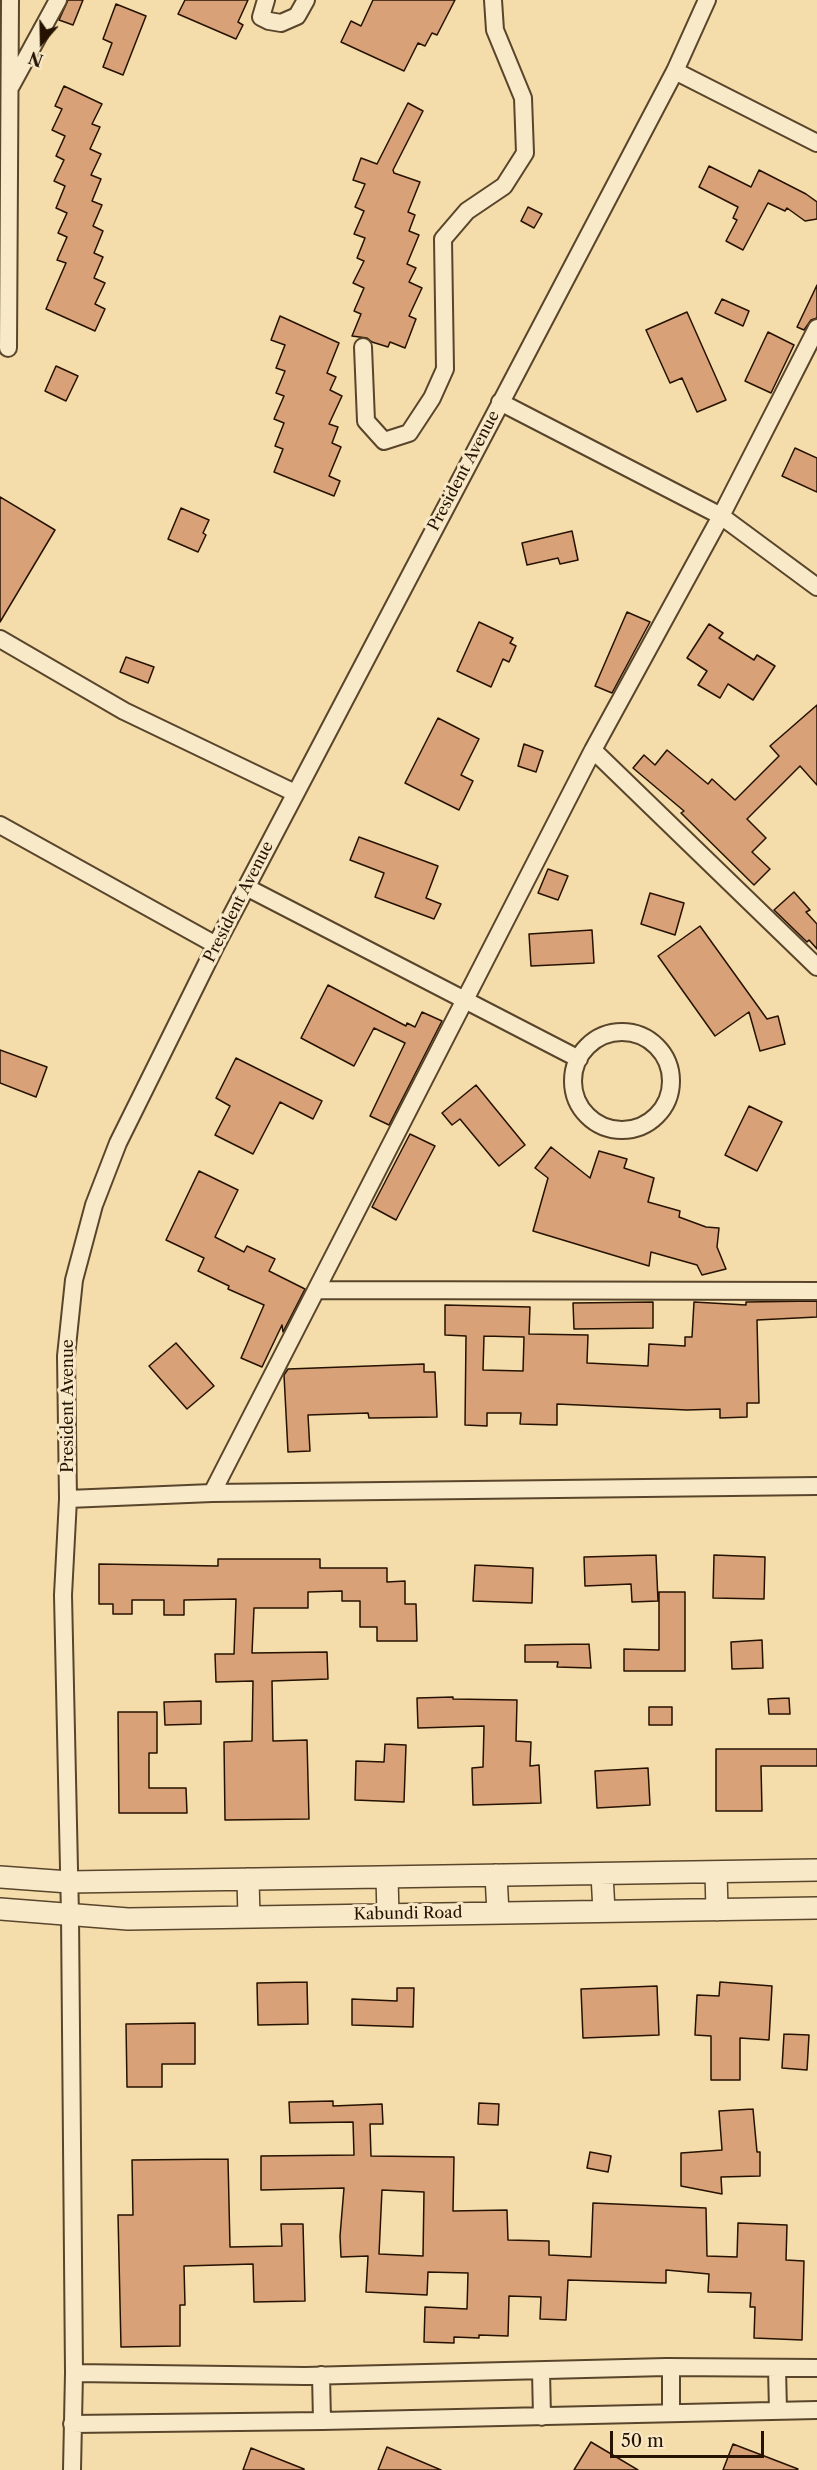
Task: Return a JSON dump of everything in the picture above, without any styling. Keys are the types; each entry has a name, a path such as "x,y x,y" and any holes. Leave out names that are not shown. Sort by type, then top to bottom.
{"street":[{"path":"8,348 10,0"},
{"path":"9,89 58,0"},
{"path":"266,0 261,17 268,21 281,23 297,16 306,0"},
{"path":"363,347 366,422 384,441 409,433 432,398 445,369 444,239 467,211 504,186 525,153 523,98 495,30 494,0"},
{"name":"President Avenue","path":"72,2470 74,2373 70,1915 63,1595 68,1499 66,1356 74,1280 93,1205 118,1143 216,945 675,71 708,0"},
{"path":"675,71 817,143"},
{"path":"212,1493 593,750 721,516 817,328"},
{"path":"500,402 721,516 817,587"},
{"path":"0,639 124,711 295,793"},
{"path":"593,750 817,967"},
{"path":"0,825 216,945"},
{"path":"246,887 464,1002 579,1059"},
{"path":"633,1034 645,1038 656,1045 669,1066 671,1086 666,1104 649,1123 638,1128 619,1130 600,1125 581,1108 576,1096 573,1084 579,1059 586,1048 607,1035 633,1034"},
{"path":"316,1290 817,1291"},
{"path":"68,1499 212,1493 817,1486"},
{"path":"0,1877 69,1882 817,1870 817,1883"},
{"path":"716,1872 717,1910"},
{"path":"602,1874 604,1911"},
{"path":"496,1875 498,1913"},
{"path":"387,1877 388,1915"},
{"path":"249,1879 249,1917"},
{"name":"Kabundi Road","path":"0,1909 128,1918 817,1908"},
{"path":"74,2373 321,2375 671,2367 817,2368"},
{"path":"671,2367 671,2414"},
{"path":"777,2368 778,2411"},
{"path":"542,2371 542,2417"},
{"path":"321,2375 322,2421"},
{"path":"72,2424 542,2417 817,2410"}],"building":[{"path":"68,0 83,0 73,25 59,20"},
{"path":"185,0 248,0 238,22 243,25 236,39 178,14"},
{"path":"373,0 455,0 437,35 432,33 425,46 418,43 404,71 341,42 351,21 361,26"},
{"path":"116,4 146,16 123,75 103,67 112,43 103,39"},
{"path":"64,86 102,104 92,124 100,127 90,149 101,154 91,175 101,179 92,201 102,205 93,226 103,231 94,253 103,257 94,278 105,283 95,304 105,309 95,331 46,309 66,263 57,260 67,237 58,233 67,213 56,208 65,186 54,181 64,160 56,156 65,136 52,130 62,109 55,106"},
{"path":"408,103 423,111 393,170 394,173 420,182 408,212 415,215 409,231 419,235 407,264 416,268 409,282 422,288 409,316 416,319 405,348 390,342 388,347 367,338 352,336 361,314 354,311 364,288 353,283 364,261 357,258 365,238 354,234 364,211 355,207 365,184 353,180 361,158 377,164"},
{"path":"709,166 751,187 759,170 817,202 817,219 805,221 787,208 785,211 768,203 743,250 726,241 737,220 733,218 738,207 699,187"},
{"path":"528,207 542,214 534,228 521,221"},
{"path":"817,285 817,318 811,320 804,330 797,327"},
{"path":"722,299 749,311 743,326 715,313"},
{"path":"687,312 726,400 697,412 682,378 670,383 646,330"},
{"path":"280,316 339,343 327,373 336,377 330,390 342,396 329,424 338,427 332,443 341,447 329,476 340,481 334,496 274,472 283,449 275,446 284,423 274,419 284,396 276,393 285,371 276,368 285,345 271,340"},
{"path":"768,332 794,345 771,393 745,381"},
{"path":"56,366 78,376 66,401 45,391"},
{"path":"795,448 817,458 817,492 782,476"},
{"path":"0,497 55,530 0,622"},
{"path":"181,508 209,520 203,533 206,535 198,552 168,539"},
{"path":"572,531 578,560 560,564 558,558 527,565 522,543"},
{"path":"627,612 650,622 612,693 595,686"},
{"path":"479,622 513,638 510,643 516,646 509,662 503,659 491,687 457,671"},
{"path":"709,624 723,633 719,638 754,660 757,655 775,666 753,700 728,684 720,698 698,685 707,671 687,658"},
{"path":"126,657 154,667 148,683 120,672"},
{"path":"817,705 817,785 800,766 747,819 766,838 752,852 770,869 754,885 681,813 684,811 633,768 644,755 655,765 667,750 708,784 712,779 735,800 779,756 770,746"},
{"path":"438,718 479,739 461,775 473,781 459,810 405,783"},
{"path":"524,744 543,751 536,772 518,766"},
{"path":"359,837 438,866 426,898 441,904 434,919 375,897 384,873 350,860"},
{"path":"548,869 568,876 558,900 538,893"},
{"path":"794,892 810,910 806,912 817,924 817,949 774,910"},
{"path":"650,893 684,903 675,935 641,924"},
{"path":"700,926 767,1019 778,1016 785,1044 760,1051 749,1012 715,1036 658,956"},
{"path":"592,930 594,963 531,966 529,934"},
{"path":"328,985 406,1026 407,1023 415,1027 422,1012 442,1021 389,1125 370,1116 405,1043 374,1028 354,1066 301,1038"},
{"path":"0,1050 47,1067 36,1097 0,1083"},
{"path":"236,1058 322,1101 313,1119 280,1102 253,1154 215,1135 230,1106 216,1098"},
{"path":"476,1085 525,1145 499,1166 460,1119 452,1125 442,1113"},
{"path":"749,1106 782,1122 757,1171 725,1155"},
{"path":"410,1134 435,1146 396,1220 372,1207"},
{"path":"551,1147 590,1178 599,1151 627,1159 624,1168 654,1178 648,1202 680,1211 679,1217 706,1227 719,1228 717,1247 726,1269 702,1275 697,1265 651,1252 649,1266 533,1231 548,1178 535,1168"},
{"path":"199,1171 238,1190 215,1237 244,1252 247,1246 275,1259 269,1271 305,1289 283,1332 282,1325 262,1367 241,1358 264,1305 228,1289 229,1286 198,1271 204,1258 166,1240"},
{"path":"817,1301 817,1317 757,1320 759,1403 747,1403 747,1417 720,1418 720,1409 687,1410 557,1404 557,1425 520,1424 521,1413 487,1413 487,1426 465,1425 466,1336 445,1335 445,1305 530,1307 529,1334 588,1335 587,1363 648,1366 649,1344 685,1346 685,1337 692,1337 694,1302 746,1305 746,1302","holes":["484,1336 524,1337 523,1371 483,1370"]},
{"path":"653,1302 653,1328 574,1329 573,1303"},
{"path":"176,1343 214,1386 187,1409 149,1366"},
{"path":"424,1364 424,1372 435,1372 437,1417 369,1418 368,1413 308,1415 310,1451 288,1452 284,1375 288,1369"},
{"path":"656,1555 658,1601 632,1602 631,1584 585,1586 584,1557"},
{"path":"714,1555 765,1557 764,1599 713,1598"},
{"path":"218,1559 320,1559 320,1568 387,1568 387,1582 405,1581 405,1604 416,1604 417,1641 377,1641 377,1627 360,1627 360,1601 342,1601 342,1591 308,1592 308,1608 254,1608 252,1653 327,1652 328,1679 272,1681 273,1741 307,1740 309,1819 225,1820 224,1742 252,1741 253,1681 216,1682 215,1654 234,1654 236,1599 184,1600 184,1615 164,1615 164,1600 132,1600 132,1614 113,1614 113,1604 99,1604 99,1564 218,1566"},
{"path":"475,1565 533,1568 532,1603 473,1601"},
{"path":"659,1592 685,1592 685,1671 624,1671 624,1649 659,1650"},
{"path":"762,1640 763,1668 732,1669 731,1642"},
{"path":"589,1644 591,1668 557,1667 558,1662 525,1662 525,1645"},
{"path":"453,1697 453,1699 517,1700 516,1741 531,1742 530,1766 539,1765 541,1803 473,1805 472,1768 483,1767 484,1726 418,1728 417,1698"},
{"path":"789,1698 790,1714 769,1714 768,1699"},
{"path":"201,1701 201,1724 165,1725 164,1702"},
{"path":"649,1707 672,1707 672,1725 649,1725"},
{"path":"118,1712 157,1712 157,1753 149,1753 149,1788 186,1788 187,1813 119,1813"},
{"path":"385,1744 406,1745 404,1802 355,1800 356,1761 384,1762"},
{"path":"716,1749 817,1749 817,1766 761,1766 762,1811 716,1811"},
{"path":"648,1768 650,1805 597,1808 595,1771"},
{"path":"307,1982 308,2024 258,2025 257,1983"},
{"path":"720,1982 772,1986 769,2040 740,2038 740,2080 711,2080 711,2036 695,2035 697,1995 719,1996"},
{"path":"657,1986 659,2035 583,2038 581,1989"},
{"path":"397,1988 414,1988 413,2027 352,2025 352,1999 397,2001"},
{"path":"195,2023 195,2064 162,2064 162,2087 127,2087 126,2024"},
{"path":"784,2034 809,2035 807,2070 782,2068"},
{"path":"333,2101 333,2106 382,2104 383,2124 370,2124 371,2156 454,2157 453,2211 507,2210 508,2240 549,2241 549,2255 591,2257 593,2203 706,2208 707,2256 737,2257 738,2223 787,2225 786,2260 804,2261 802,2340 754,2338 755,2307 750,2307 751,2293 708,2292 709,2274 666,2270 666,2283 568,2280 566,2320 540,2319 541,2297 509,2296 508,2336 454,2337 454,2343 424,2342 425,2307 467,2309 468,2273 428,2272 427,2295 366,2292 368,2256 341,2257 340,2236 344,2188 261,2190 261,2156 354,2155 353,2122 290,2123 289,2102","holes":["382,2190 424,2192 423,2256 379,2254"]},
{"path":"479,2103 499,2104 498,2125 478,2124"},
{"path":"753,2109 757,2152 760,2152 760,2176 721,2177 722,2194 681,2186 681,2153 722,2150 719,2111"},
{"path":"590,2152 611,2156 608,2172 587,2168"},
{"path":"228,2159 230,2247 282,2246 281,2224 303,2224 305,2301 254,2302 253,2264 184,2266 185,2305 180,2305 180,2346 121,2347 118,2215 133,2215 132,2160"},
{"path":"591,2442 638,2470 574,2470"},
{"path":"733,2444 798,2469 723,2470"},
{"path":"387,2447 441,2470 378,2470"},
{"path":"251,2448 304,2469 304,2470 243,2470"}]}
